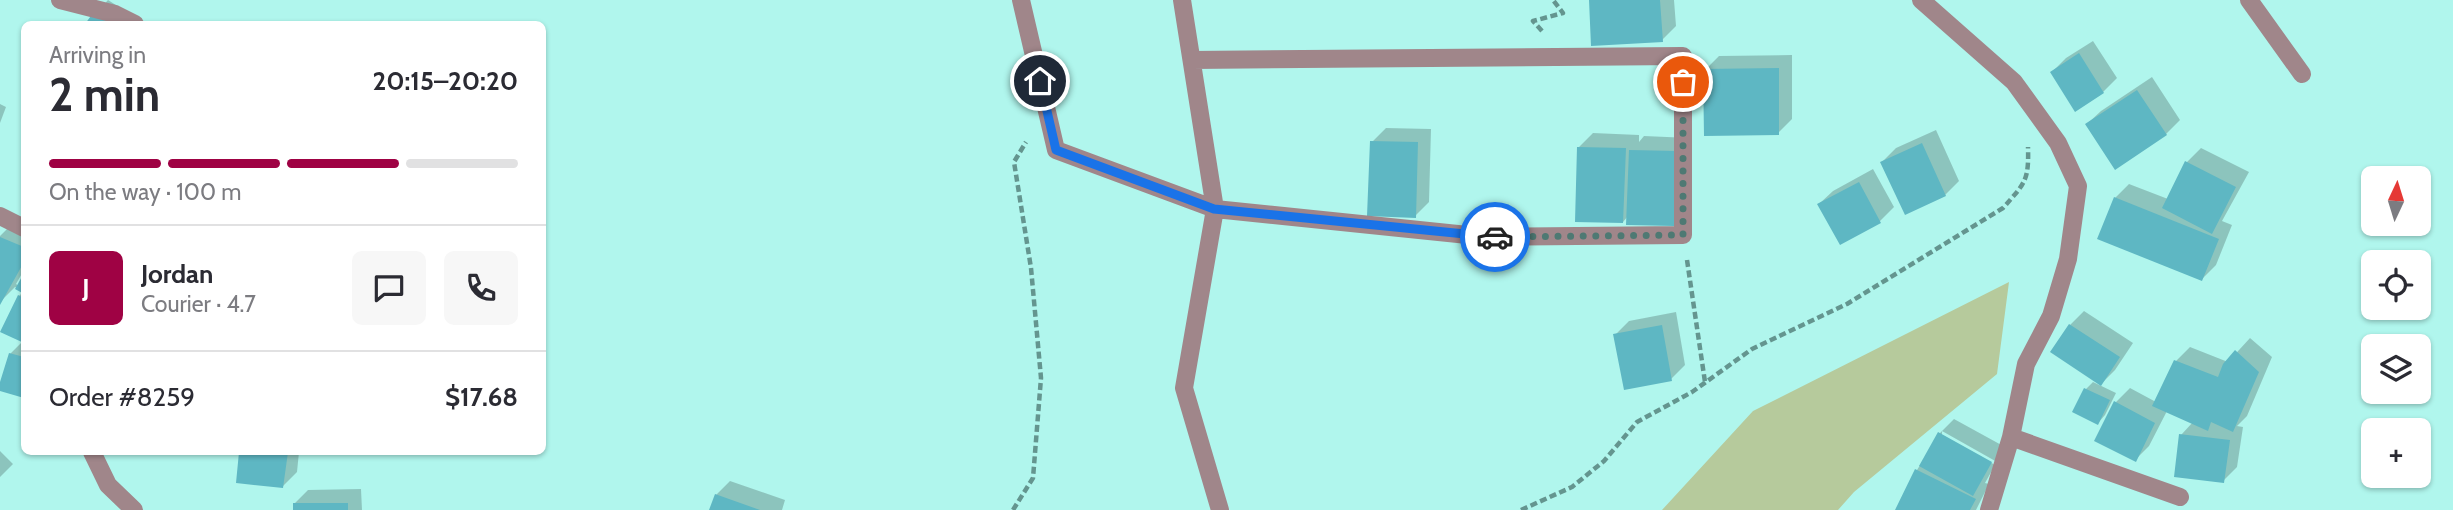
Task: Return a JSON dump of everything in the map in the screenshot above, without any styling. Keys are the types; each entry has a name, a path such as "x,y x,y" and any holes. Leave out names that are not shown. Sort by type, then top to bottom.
{"street":[{"path":"60,0 115,14 129,21"},
{"path":"1021,0 1056,150 1214,209 1487,237 1683,235 1684,56 1192,60"},
{"path":"1182,0 1214,209 1184,388 1220,510"},
{"path":"1921,0 2014,82 2058,143 2078,186 2068,259 2051,316 2026,364 2011,437 1990,510"},
{"path":"2249,0 2302,74"},
{"path":"0,216 21,226"},
{"path":"2011,437 2180,497"},
{"path":"93,455 108,485 134,510"}],"path":[{"path":"1553,0 1563,13 1533,21 1567,57"},
{"path":"1013,510 1033,478 1041,378 1031,268 1014,162 1046,108"},
{"path":"1521,510 1572,487 1604,461 1637,422 1692,392 1752,349 1847,304 2003,208 2021,188 2029,174 2027,141"},
{"path":"1683,235 1705,382"}],"green space":[{"path":"2009,282 1997,374 1854,492 1838,510 1662,510 1753,411"}],"building":[{"path":"1589,0 1660,0 1663,42 1591,46"},
{"path":"93,13 106,21 87,21"},
{"path":"2079,53 2104,93 2075,112 2050,72"},
{"path":"1779,68 1779,135 1704,136 1703,69"},
{"path":"2137,90 2167,135 2115,170 2085,124"},
{"path":"1370,141 1418,142 1416,218 1367,216"},
{"path":"1922,143 1946,196 1905,215 1880,162"},
{"path":"1577,147 1626,148 1623,223 1575,222"},
{"path":"1629,150 1677,151 1674,226 1626,225"},
{"path":"2185,161 2236,187 2212,234 2162,208"},
{"path":"1859,182 1881,223 1840,245 1817,204"},
{"path":"2114,197 2219,239 2202,281 2097,239"},
{"path":"0,237 21,246 21,267 0,305"},
{"path":"21,278 21,292 15,289"},
{"path":"18,295 21,296 21,342 0,332"},
{"path":"2069,324 2120,357 2101,386 2050,352"},
{"path":"1662,325 1672,381 1624,390 1613,334"},
{"path":"2235,350 2259,372 2233,432 2211,422 2208,431 2152,406 2174,360 2218,377 2223,364"},
{"path":"9,353 21,356 21,397 0,391"},
{"path":"2084,388 2110,400 2098,425 2072,412"},
{"path":"2114,401 2155,423 2136,462 2094,441"},
{"path":"1938,432 1992,462 1973,496 1919,466"},
{"path":"2179,434 2230,440 2224,483 2174,477"},
{"path":"239,455 288,455 283,488 236,483"},
{"path":"1915,469 1976,499 1970,510 1895,510"},
{"path":"715,494 760,510 709,510"},
{"path":"293,503 348,503 348,510 293,510"}],"way so far":[{"path":"1495,237 1683,235 1683,82"}],"route":[{"path":"1040,81 1056,150 1214,209 1495,237"}]}
